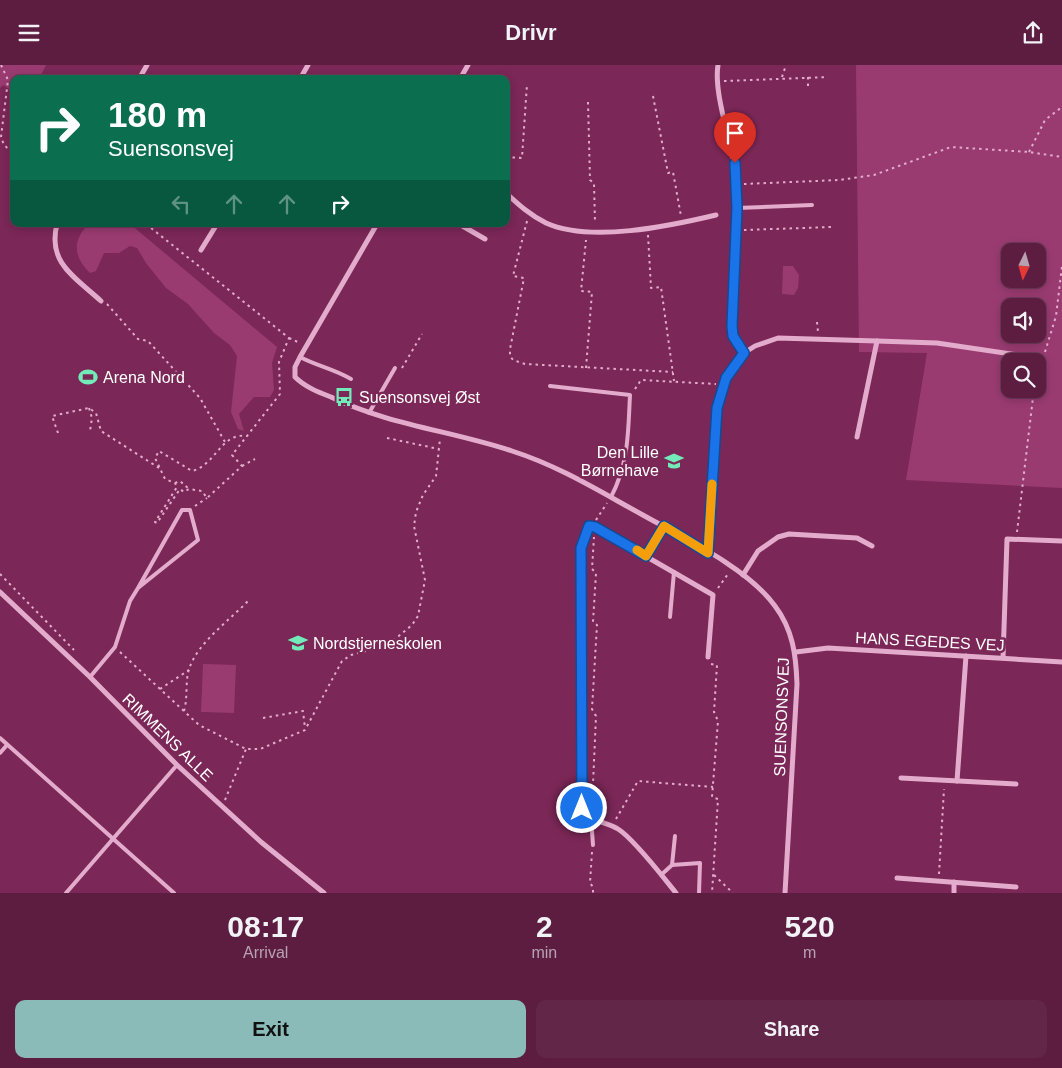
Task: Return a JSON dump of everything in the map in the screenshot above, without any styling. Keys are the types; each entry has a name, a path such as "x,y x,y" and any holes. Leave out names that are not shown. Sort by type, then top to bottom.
{"street":[{"path":"718,65 717,81 734,157 737,184 737,231 732,326 733,336 744,353"},
{"path":"510,197 529,214 559,227 587,232 602,233 683,223 716,215"},
{"path":"57,227 55,245 58,262 101,301"},
{"path":"201,250 215,227"},
{"path":"300,357 375,227"},
{"path":"464,227 486,239"},
{"path":"708,553 717,408 724,384 733,367 744,353 755,346 778,338 937,343 1010,353"},
{"path":"857,437 878,341"},
{"name":"SUENSONSVEJ","path":"300,357 295,367 295,377 310,388 369,413 513,451 578,478 664,526 743,575 775,605 791,635 796,652 797,684 785,893"},
{"path":"676,893 620,830 591,818 584,813 582,808 581,548 589,526 595,527 713,595 708,657"},
{"path":"743,575 758,551 778,537 790,534 857,539 872,546"},
{"path":"1003,658 1007,539 1062,541"},
{"name":"RIMMENS ALLE","path":"0,592 90,677 177,765 222,807 261,842 324,893"},
{"name":"HANS EGEDES VEJ","path":"796,652 828,648 1062,662"},
{"path":"957,781 966,656"},
{"path":"902,778 1016,784"},
{"path":"896,878 1016,887"},
{"path":"954,882 954,893"}],"lane":[{"path":"737,208 812,205"},
{"path":"300,357 322,367 331,368 351,379"},
{"path":"369,413 395,368"},
{"path":"550,385 630,395 626,463 611,497"},
{"path":"90,677 115,647 130,601 182,510 190,510 198,540 138,588"},
{"path":"646,556 664,526"},
{"path":"670,617 674,572"},
{"path":"0,738 174,893"},
{"path":"0,753 7,745"},
{"path":"66,893 177,765"},
{"path":"591,818 592,845"},
{"path":"672,865 674,836"},
{"path":"660,875 672,865 700,863 699,893"}],"path":[{"path":"0,65 8,80 1,137 4,145 10,150"},
{"path":"782,78 786,65"},
{"path":"808,77 808,86"},
{"path":"717,81 828,77"},
{"path":"510,157 522,158 526,84"},
{"path":"652,96 668,173 673,172 683,223"},
{"path":"588,103 590,180 594,183 595,224 602,233"},
{"path":"1029,152 1045,120 1062,107"},
{"path":"737,184 811,181 874,175 951,147 1029,152 1062,157"},
{"path":"529,214 513,276 524,278 510,356 513,361 586,368 673,372"},
{"path":"150,227 289,338 306,346"},
{"path":"648,227 651,288 661,287 669,359 673,361 674,381"},
{"path":"737,231 832,227"},
{"path":"586,368 592,292 582,291 587,232"},
{"path":"1044,353 1052,335 1062,266"},
{"path":"101,301 106,303 138,339 148,341 200,398 225,442"},
{"path":"395,368 400,371 422,334"},
{"path":"242,466 232,455 280,394 279,362 289,338"},
{"path":"630,395 642,380 724,384"},
{"path":"1016,539 1021,484 1033,398"},
{"path":"58,433 52,416 89,408 96,413 102,431 161,469"},
{"path":"89,408 92,418 90,431"},
{"path":"115,647 199,725 246,749 260,749 305,730 342,661 351,655 388,645 412,625 418,616 425,579 414,527 416,512 423,495 436,476 441,432"},
{"path":"207,498 202,491 189,489 180,481 175,483 165,479 155,458 159,451 192,471 200,469 225,442 237,435 247,436"},
{"path":"387,438 439,449"},
{"path":"190,510 207,498 242,466 255,459"},
{"path":"175,483 177,487 154,522 157,523 180,489 184,492 189,489"},
{"path":"591,818 596,716 592,709 596,625 593,622 596,573 592,569 596,520 611,497"},
{"path":"713,595 732,568"},
{"path":"0,574 73,647 75,653"},
{"path":"184,711 188,697 189,670 197,652 248,601"},
{"path":"708,657 707,664 717,665 714,712 718,721 712,797 718,799 712,893"},
{"path":"160,689 189,670"},
{"path":"263,718 303,711 305,730"},
{"path":"222,807 246,749"},
{"path":"938,881 945,780"},
{"path":"612,826 638,781 713,787"},
{"path":"592,845 590,883 593,887 593,893"},
{"path":"714,875 732,893"}],"shaded area":[{"path":"0,65 46,65 41,75 10,75 10,89 3,85 0,88"},
{"path":"856,65 1062,65 1062,488 906,480 927,353 859,352"},
{"path":"86,227 134,227 277,347 272,363 274,390 270,397 254,397 239,414 244,431 238,429 231,412 237,356 230,345 214,333 188,304 166,288 146,263 137,248 130,246 119,253 104,253 96,271 90,273 80,261 78,255 77,242"},
{"path":"783,266 793,266 799,275 798,288 794,295 782,294"},
{"path":"203,664 236,665 234,713 201,712"}],"slow traffic":[{"path":"637,550 646,556 664,526 708,553 712,484"}],"place":[{"name":"Arena Nord","path":"88,377"},
{"name":"Suensonsvej Øst","path":"344,397"},
{"name":"Den Lille Børnehave","path":"674,461"},
{"name":"Nordstjerneskolen","path":"298,643"}],"route":[{"path":"582,808 581,548 584,536 589,526 595,527 646,556 664,526 708,553 717,408 726,378 744,353 733,336 732,326 737,231 735,163"}]}
